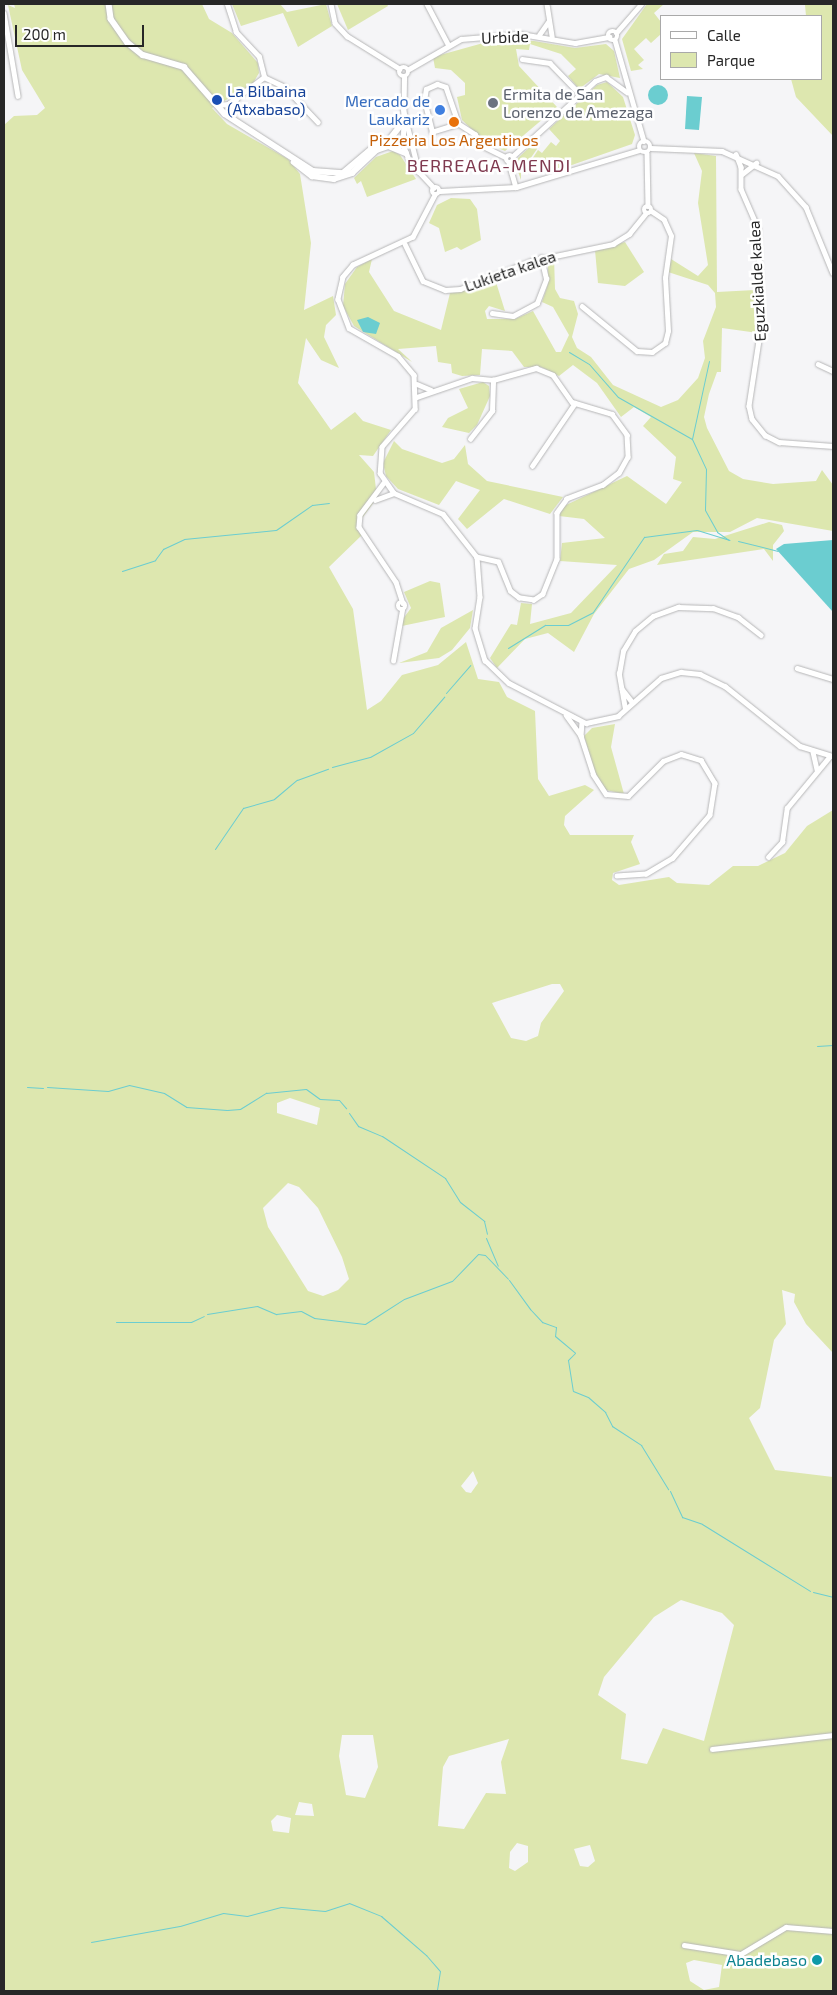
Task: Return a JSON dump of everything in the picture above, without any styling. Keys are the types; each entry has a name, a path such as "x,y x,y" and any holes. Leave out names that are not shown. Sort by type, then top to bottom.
{"street":[{"path":"109,4 111,19 128,43 143,55 184,67 214,105 225,114 313,171 333,175 390,139 401,125"},
{"path":"227,4 236,32 259,57 264,76 285,87 318,122"},
{"path":"331,4 335,24 347,36 400,69 404,77"},
{"path":"427,4 448,44"},
{"path":"547,4 552,37"},
{"path":"609,37 616,33 641,4"},
{"path":"4,13 18,96"},
{"path":"539,36 545,29 549,18"},
{"path":"545,29 546,36"},
{"path":"546,36 550,31"},
{"path":"616,33 615,40 627,92 644,141 651,148 689,147 736,154 778,176 806,207 833,273"},
{"name":"Urbide","path":"408,69 448,44 496,35 546,36 574,43 609,37"},
{"path":"609,37 615,40"},
{"path":"522,59 550,63 580,94"},
{"path":"400,69 408,69 404,77 401,125 405,140 419,172"},
{"path":"214,105 228,104 264,76"},
{"path":"510,163 513,156 580,94 606,77 627,92"},
{"path":"459,124 432,132 424,101 426,90 436,84 446,87 459,124 475,134 483,146 506,157 510,163 516,187"},
{"path":"225,114 233,108 238,97"},
{"path":"225,114 228,104"},
{"path":"402,104 406,153 419,172 434,188 440,191 516,187 639,150 647,153"},
{"path":"233,108 238,123"},
{"path":"390,139 405,140"},
{"path":"273,145 312,176 326,179 352,173 386,147 405,140"},
{"path":"639,150 644,141"},
{"path":"386,147 406,153"},
{"path":"651,148 647,153 648,206 646,213 652,212"},
{"name":"Eguzkialde kalea","path":"736,154 743,170"},
{"path":"506,157 513,156"},
{"name":"Eguzkialde kalea","path":"747,159 743,170 741,190 758,228 762,321 750,406 752,418 765,435 778,442 833,446"},
{"path":"743,170 756,163"},
{"path":"431,390 417,384 398,356 350,328 339,306 342,281 353,265 405,244 426,217 434,195 434,188"},
{"path":"434,195 440,191"},
{"path":"582,306 637,351 652,352 664,343 668,331 665,278 671,236 664,220 652,212 648,206"},
{"name":"Lukieta kalea","path":"405,244 424,280 445,290 473,285 541,258 613,244 636,228 646,213"},
{"name":"Lukieta kalea","path":"399,247 409,254"},
{"path":"492,313 513,316 537,303 546,279 541,258"},
{"path":"818,364 833,371"},
{"path":"417,397 431,390 472,378 494,380 529,368 542,369 558,379 567,395 575,403 601,408 617,418 627,435 628,457 617,475 572,496 559,507 554,524 558,559 548,587 538,598 519,598 510,591 498,562 477,557"},
{"path":"470,439 491,414 494,380"},
{"path":"417,384 417,397 408,422 382,447 379,466 384,483 394,493 443,514 477,557 480,597 475,628 485,660 499,676 582,722 608,722 626,709 660,678 681,672 700,674 746,702 774,730 813,752 832,756"},
{"path":"567,395 567,412"},
{"path":"532,466 567,412 575,403"},
{"path":"384,483 375,500 360,515 360,533 396,582 402,603 393,661"},
{"path":"375,500 394,493"},
{"path":"626,709 620,686 620,662 628,640 643,622 663,611 712,608 738,617 761,635"},
{"path":"797,668 833,679"},
{"path":"620,686 632,702"},
{"path":"565,714 581,736 597,784 611,796 628,796 663,761 681,754 701,760 715,783 710,815 673,858 646,874 617,876"},
{"path":"581,736 582,722"},
{"path":"813,752 818,763"},
{"path":"768,857 782,842 787,808 817,771 821,754"},
{"path":"818,763 832,756"},
{"path":"712,1749 833,1735"},
{"path":"684,1945 741,1954 786,1927 833,1931"}],"green space":[{"path":"14,4 202,4 209,19 232,33 258,63 259,73 252,85 212,108 227,124 288,159 300,174 311,243 304,310 333,296 336,315 326,325 324,337 339,368 321,360 306,338 298,383 331,430 355,412 363,421 391,430 373,456 359,455 374,472 377,498 360,521 363,534 329,567 353,609 367,710 381,701 402,675 438,665 466,642 478,679 499,682 507,697 535,711 538,779 549,796 585,785 594,790 565,816 564,825 570,835 634,835 631,842 640,864 613,873 612,880 619,885 669,877 677,883 709,885 733,866 758,866 785,853 807,826 833,810 833,1353 806,1324 794,1302 795,1294 782,1290 786,1324 774,1340 760,1408 749,1418 775,1470 833,1477 833,1991 4,1991 4,125 14,116 37,115 45,108 22,70 8,5 15,8","holes":["552,984 560,984 564,991 541,1023 538,1036 526,1041 511,1038 492,1003","290,1098 320,1108 317,1125 277,1113 277,1103","288,1183 299,1187 318,1208 342,1257 349,1279 338,1290 323,1296 308,1291 268,1227 263,1208","473,1471 478,1483 471,1493 466,1492 461,1486","681,1600 722,1613 734,1625 704,1741 663,1728 647,1764 621,1759 626,1714 598,1695 604,1677 654,1617","342,1735 373,1735 378,1767 365,1798 346,1795 339,1756","509,1739 501,1762 506,1794 486,1793 464,1829 438,1826 443,1767 449,1756","299,1802 312,1804 314,1816 295,1815","277,1815 291,1818 289,1833 273,1831 271,1821","517,1843 528,1846 528,1862 515,1871 509,1868 510,1852","590,1845 595,1861 588,1867 580,1866 574,1849","694,1960 722,1965 719,1987 704,1990 690,1981 686,1963"]},
{"path":"232,4 280,4 287,12 326,4 332,26 298,47 283,13 241,26"},
{"path":"337,4 387,4 388,6 348,30"},
{"path":"647,4 664,4 654,13 660,21 660,35 651,43 646,38 634,49 644,60 638,65 643,69 631,71 622,39"},
{"path":"833,4 833,136 796,97 791,80 822,80 822,15 806,15 805,5"},
{"path":"494,40 534,41 575,48 606,44 614,51 620,78 599,74 579,89 568,76 576,69 561,54 530,44 529,50 516,49 519,66 557,107 505,151 486,143 462,120 457,97 465,95 465,83 451,70 435,68 433,57"},
{"path":"607,82 623,97 635,135 632,144 549,173 544,167 523,173 538,150 542,153 551,142 556,146 560,141 549,129 597,85"},
{"path":"534,143 537,149 521,172 521,180 516,166 518,158"},
{"path":"393,151 400,155 416,179 367,197 361,181 357,184 354,178 376,157"},
{"path":"694,153 716,156 717,292 755,290 758,315 758,333 722,328 721,372 717,372 709,394 704,417 707,428 729,471 743,479 773,484 816,481 822,470 833,485 833,531 757,518 730,532 693,532 654,560 629,569 594,614 574,652 548,633 525,639 497,668 490,658 511,624 517,625 521,603 532,604 530,624 571,613 617,565 560,561 562,543 605,538 584,519 559,516 564,506 627,476 666,504 682,482 673,479 676,457 643,426 651,417 634,407 621,417 597,383 573,365 559,376 541,367 524,367 512,351 482,349 480,375 462,376 452,373 451,364 438,362 436,346 398,349 412,362 354,326 343,306 345,284 357,267 372,259 369,272 394,311 441,330 450,293 495,279 505,311 489,306 485,311 487,319 515,319 533,311 556,352 561,352 569,335 553,307 542,302 548,284 548,263 554,257 555,289 560,298 574,301 578,314 572,337 577,348 591,357 613,385 661,407 678,400 698,378 705,358 703,341 716,307 715,293 708,285 668,272 671,259 698,276 708,265 698,203 702,171"},
{"path":"451,198 470,199 477,209 481,240 461,250 457,247 445,252 439,228 429,223 437,205"},
{"path":"625,242 644,272 625,286 598,283 595,250"},
{"path":"483,382 489,386 490,396 477,425 469,433 442,427 448,418 468,408 459,389"},
{"path":"394,441 402,449 442,463 454,459 465,445 468,464 487,481 563,497 550,514 504,499 467,529 458,519 480,490 456,481 439,505 398,489 386,476 383,463"},
{"path":"769,522 782,525 784,531 773,545 773,561 764,549 657,565 664,554 683,551 693,537 715,539"},
{"path":"430,581 440,583 445,617 397,627 411,608 404,592"},
{"path":"473,610 470,628 452,650 439,658 399,663 427,652 441,628"},
{"path":"615,724 611,747 624,794 606,790 596,777 584,736 592,728"}],"water":[{"path":"658,85 665,88 668,95 665,102 658,105 651,102 648,95 651,88"},
{"path":"687,96 702,97 699,130 685,129"},
{"path":"368,317 380,323 376,334 363,332 357,320"},
{"path":"833,540 833,612 776,549 784,544"}],"waterway":[{"path":"569,352 589,364 618,397 692,439"},
{"path":"709,361 692,439 706,469 705,510 717,532 729,540"},
{"path":"122,571 155,560 163,549 184,539 276,530 312,505 329,503"},
{"path":"508,648 545,625 568,625 593,612 644,537 697,530 729,540"},
{"path":"738,541 778,551"},
{"path":"446,693 470,665"},
{"path":"332,767 370,757 413,733 444,697"},
{"path":"215,849 243,808 274,799 297,780 328,769"},
{"path":"817,1046 833,1045"},
{"path":"47,1087 108,1091 129,1085 164,1093 186,1107 227,1110 240,1109 266,1093 306,1089 320,1099 339,1100 346,1108"},
{"path":"27,1087 43,1088"},
{"path":"349,1113 358,1126 382,1136 445,1178 460,1202 484,1221 487,1234"},
{"path":"486,1238 498,1266"},
{"path":"207,1314 257,1306 276,1314 301,1311 314,1318 365,1324 404,1299 452,1281 478,1254 485,1255 508,1279"},
{"path":"509,1280 530,1309 542,1322 556,1327 555,1336 575,1353 568,1360 573,1391 588,1397 605,1412 612,1426 641,1445 668,1489"},
{"path":"116,1322 191,1322 204,1316"},
{"path":"670,1491 682,1517 702,1524 810,1591"},
{"path":"813,1592 833,1597"},
{"path":"91,1942 180,1926 223,1913 247,1916 281,1907 325,1911 349,1903 381,1916 426,1955 440,1971 437,1991"}],"place":[{"name":"La Bilbaina (Atxabaso)","path":"217,100"},
{"name":"Ermita de San Lorenzo de Amezaga","path":"493,103"},
{"name":"Mercado de Laukariz","path":"440,110"},
{"name":"Pizzeria Los Argentinos","path":"454,122"},
{"name":"Abadebaso","path":"817,1960"}],"district":[{"name":"BERREAGA-MENDI","path":"489,165"}]}
